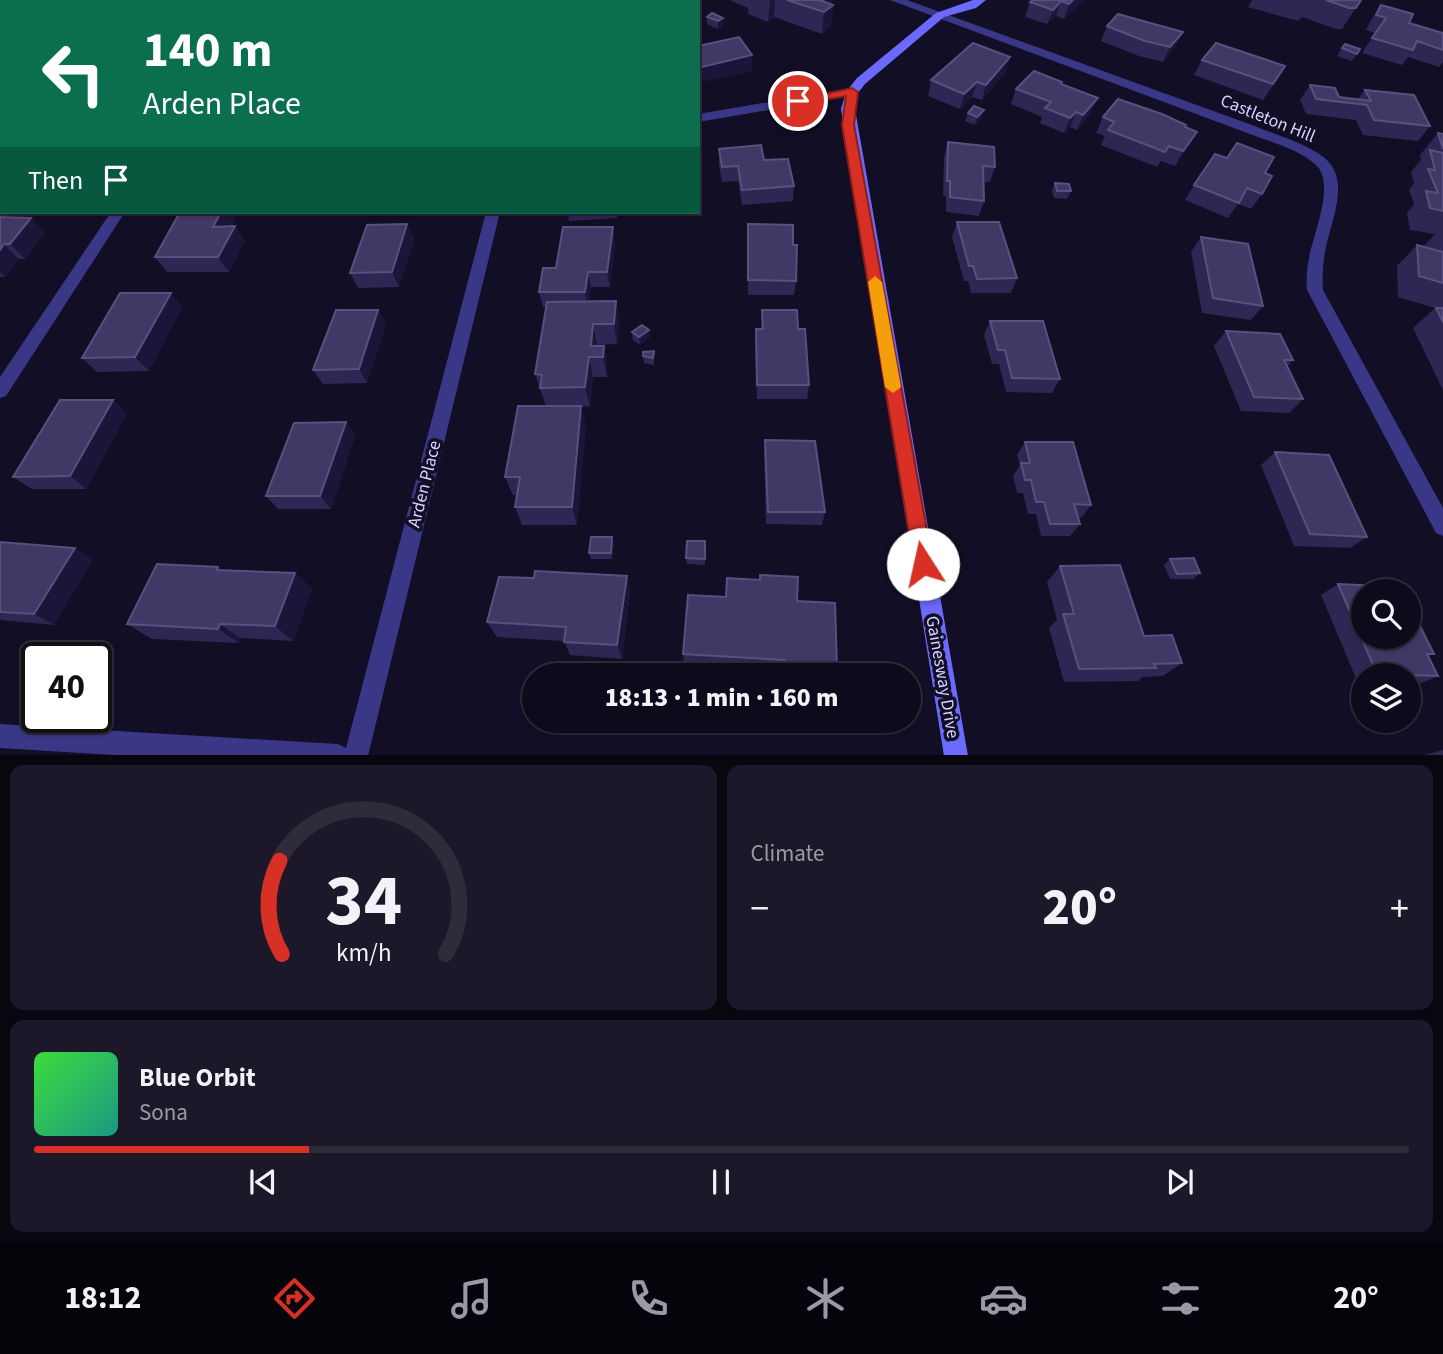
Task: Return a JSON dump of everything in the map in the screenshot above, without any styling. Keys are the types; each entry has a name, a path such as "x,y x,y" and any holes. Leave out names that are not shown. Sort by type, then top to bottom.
{"street":[{"name":"Castleton Hill","path":"896,0 941,8 1297,148 1325,165 1331,177 1316,247 1313,275 1315,290 1443,527"},
{"path":"700,118 852,92 941,8 972,6 979,0"},
{"name":"Gainesway Drive","path":"852,92 848,125 956,755"},
{"path":"0,391 117,214"},
{"name":"Arden Place","path":"356,755 492,214"},
{"path":"0,736 338,755"}],"building":[{"path":"787,0 824,0 822,1 833,5 824,12"},
{"path":"1073,0 1069,4 1061,1 1053,10 1030,2"},
{"path":"1326,0 1361,0 1356,8 1349,8"},
{"path":"1381,5 1413,14 1409,23 1443,33 1443,50 1417,41 1413,50 1372,38 1386,18 1376,15"},
{"path":"712,13 723,18 718,21 707,17"},
{"path":"1118,14 1183,32 1170,47 1145,41 1107,26"},
{"path":"739,37 752,55 700,68 700,46"},
{"path":"973,43 1010,57 986,85 977,82 964,94 931,80"},
{"path":"1216,43 1285,66 1273,84 1202,60"},
{"path":"1345,44 1360,49 1357,54 1342,48"},
{"path":"1034,71 1098,98 1083,115 1076,112 1070,118 1045,108 1051,102 1016,89"},
{"path":"1310,85 1335,88 1339,97 1371,101 1365,90 1414,95 1430,126 1374,120 1367,105 1316,99"},
{"path":"1118,99 1162,114 1197,132 1183,151 1169,146 1165,152 1108,130 1114,122 1103,117"},
{"path":"974,106 984,110 977,117 968,113"},
{"path":"1438,133 1443,134 1443,149"},
{"path":"948,142 994,147 995,167 983,166 984,201 950,197 950,181 947,181"},
{"path":"1237,143 1274,157 1265,173 1272,176 1262,194 1247,188 1239,203 1194,185 1215,154 1227,158"},
{"path":"761,145 764,160 788,159 794,186 742,190 738,166 722,167 719,149"},
{"path":"1430,150 1443,153 1443,211 1430,208 1426,191 1438,193 1428,169 1435,170"},
{"path":"1055,183 1069,184 1071,191 1057,191"},
{"path":"179,214 220,214 213,227 235,226 218,257 155,257"},
{"path":"0,217 31,218 10,244 4,244 0,250"},
{"path":"957,222 999,222 1017,278 977,279 973,266 969,266"},
{"path":"407,224 392,272 350,273 367,225"},
{"path":"748,224 793,225 793,245 797,245 796,281 748,280"},
{"path":"563,227 613,227 607,272 588,272 585,292 539,292 543,268 556,268"},
{"path":"1201,237 1248,244 1263,306 1213,298"},
{"path":"1417,245 1443,252 1443,283 1419,276"},
{"path":"120,293 171,293 135,357 82,358"},
{"path":"616,301 614,324 593,324 591,346 604,346 603,357 589,357 585,387 540,388 542,375 535,374 547,302"},
{"path":"1436,308 1443,308 1443,322"},
{"path":"336,310 378,310 359,369 313,370"},
{"path":"762,310 797,310 798,329 805,329 809,385 757,385 756,329 763,329"},
{"path":"990,321 1043,321 1060,379 1012,378 1005,350 998,350"},
{"path":"642,325 649,330 639,337 632,332"},
{"path":"1226,331 1280,334 1293,360 1284,360 1303,399 1254,397"},
{"path":"654,351 653,358 643,356 643,352"},
{"path":"60,400 113,400 70,476 13,477"},
{"path":"518,406 581,406 572,507 515,507 520,477 505,477"},
{"path":"346,422 320,496 266,496 294,423"},
{"path":"765,440 815,441 825,512 768,512"},
{"path":"1025,442 1073,442 1091,505 1074,504 1080,524 1050,524 1044,502 1036,502 1031,480 1025,480 1021,463 1030,463"},
{"path":"1275,452 1329,455 1367,537 1310,534"},
{"path":"591,537 612,537 611,553 589,553"},
{"path":"687,541 705,541 705,559 686,558"},
{"path":"0,542 75,548 34,614 0,612"},
{"path":"1194,558 1200,573 1177,574 1170,559"},
{"path":"157,564 295,573 275,626 220,624 218,629 127,624"},
{"path":"1120,565 1144,636 1172,635 1182,663 1154,664 1156,668 1079,669 1063,614 1074,614 1060,566"},
{"path":"535,571 627,576 617,645 564,642 566,627 487,622 499,577 534,578"},
{"path":"760,575 798,577 797,601 835,603 837,663 784,663 784,660 683,654 688,595 726,597 727,578 760,580"},
{"path":"1338,584 1351,585 1351,614"},
{"path":"1421,628 1434,654 1427,654 1438,676 1421,675 1421,663 1372,663 1366,649 1421,649"}],"slow traffic":[{"path":"875,282 893,387"}],"route":[{"path":"798,101 852,92 848,125 923,564"}]}
